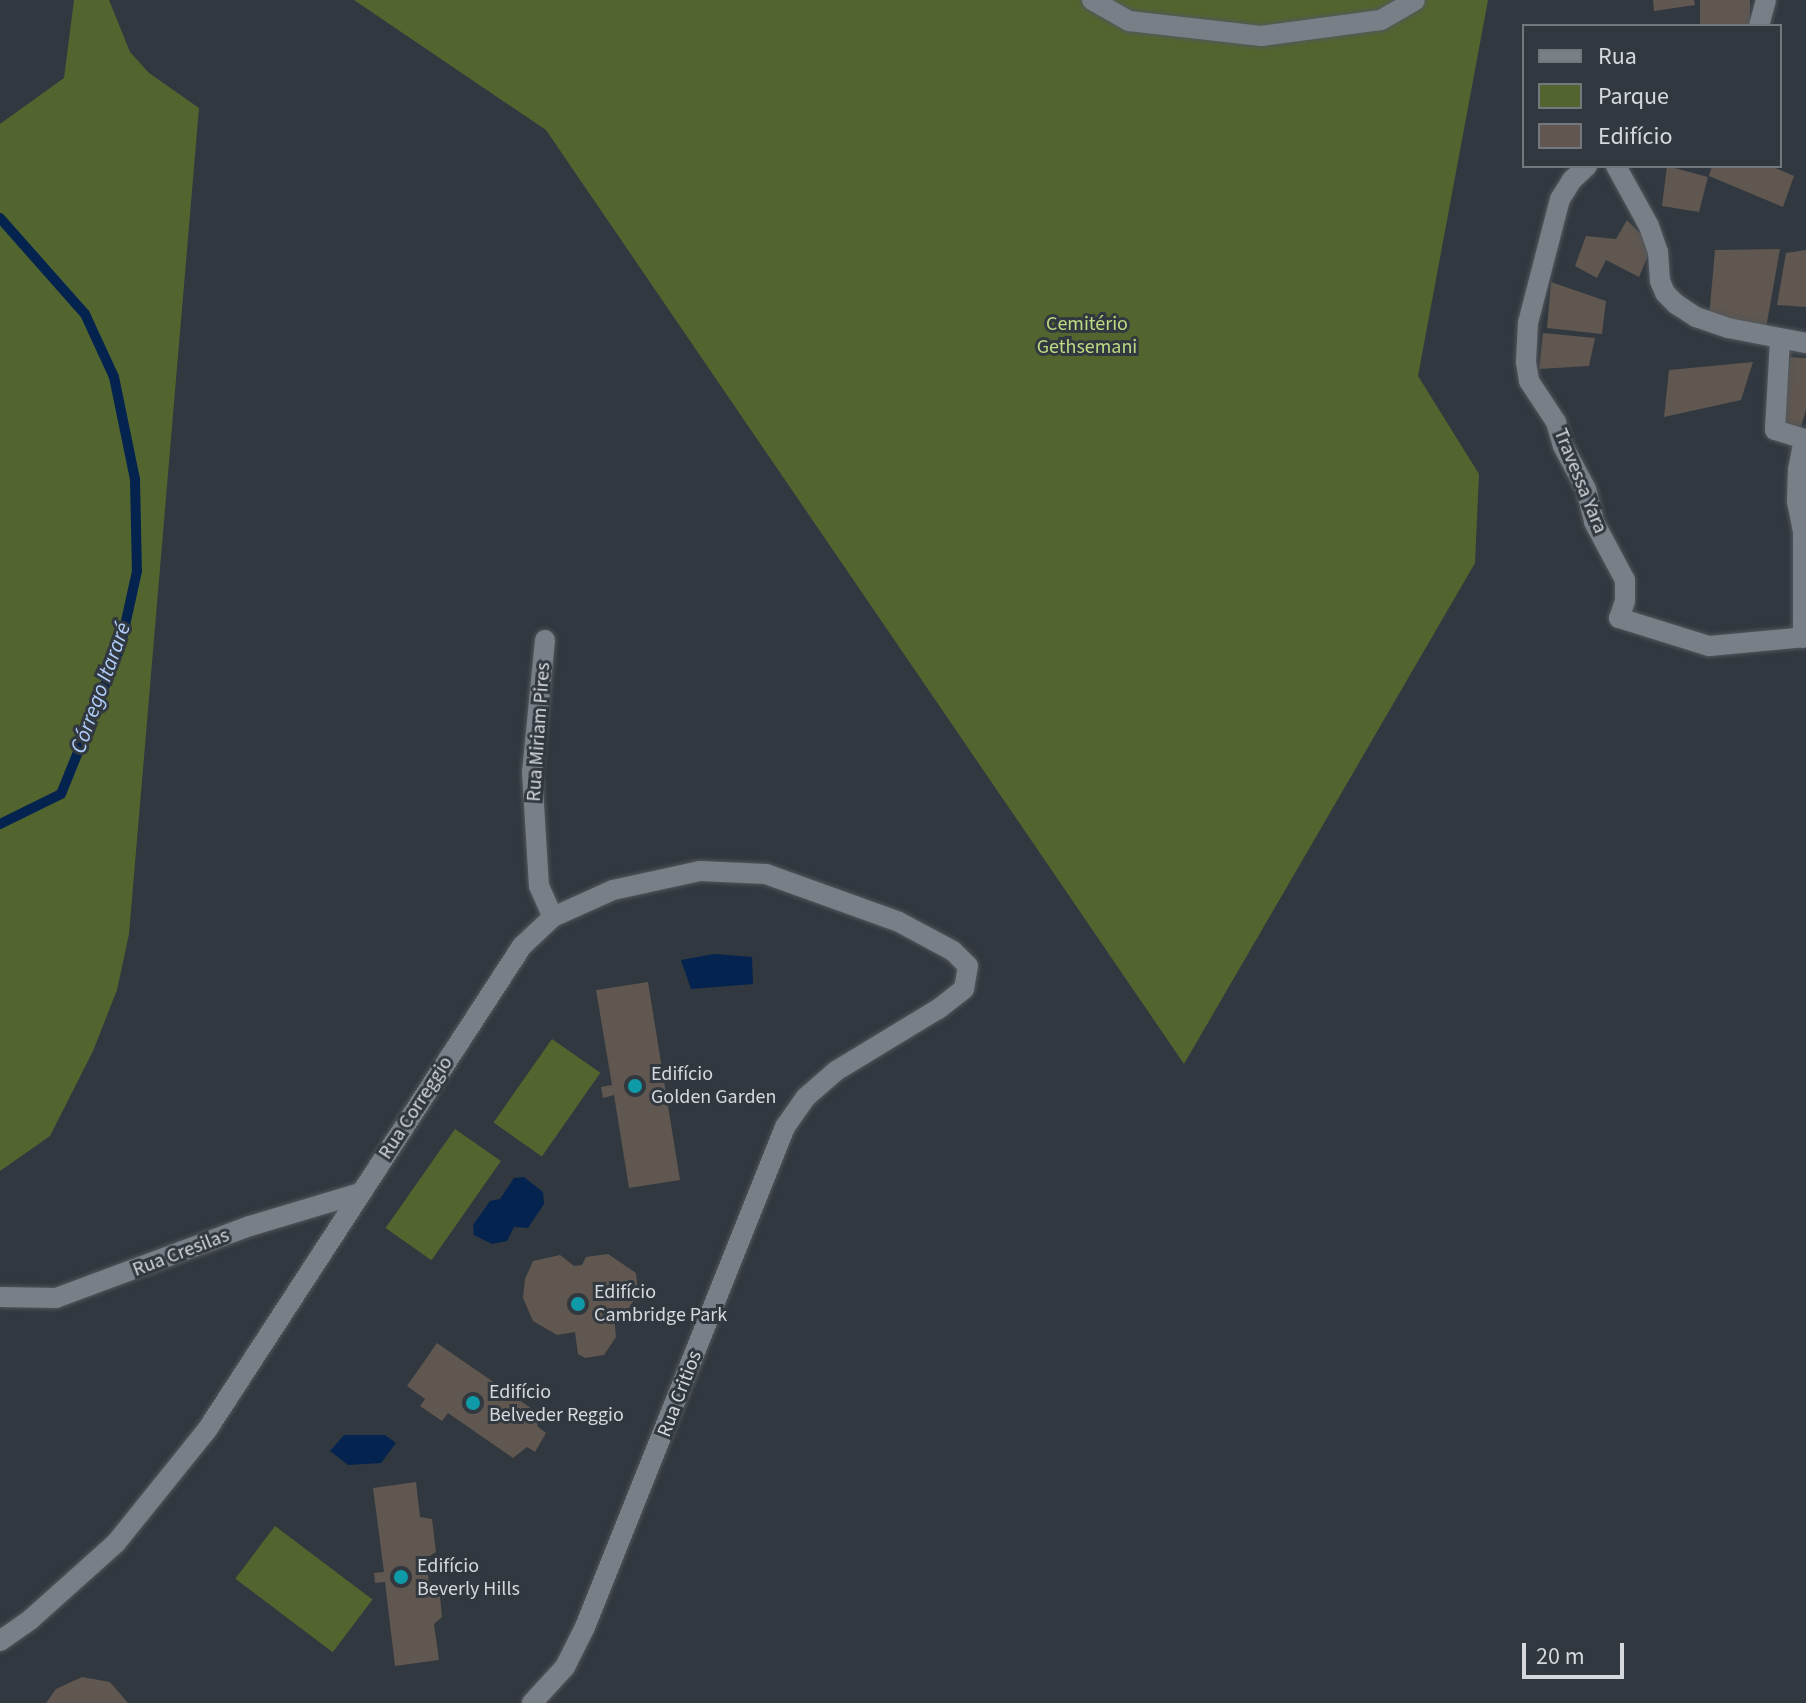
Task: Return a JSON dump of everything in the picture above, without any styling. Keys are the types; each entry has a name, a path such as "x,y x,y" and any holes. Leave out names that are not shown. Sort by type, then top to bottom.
{"street":[{"path":"1092,0 1129,21 1261,36 1381,20 1415,0"},
{"path":"1760,24 1766,0"},
{"name":"Travessa Yara","path":"1585,168 1572,180 1560,199 1528,323 1526,362 1529,381 1556,422 1563,446 1586,489 1594,522 1625,580 1625,601 1619,618 1709,646 1805,638"},
{"path":"1617,168 1649,226 1658,252 1665,293 1696,317 1780,340 1806,343"},
{"path":"1780,340 1775,430 1804,439 1798,470 1797,501 1803,533 1805,638"},
{"name":"Rua Miriam Pires","path":"545,640 532,772 539,886 553,917"},
{"name":"Rua Correggio","path":"0,1641 31,1619 125,1532 207,1430 522,946 553,917 613,890 645,880 700,871 766,874 899,922 953,951 968,966"},
{"name":"Rua Critios","path":"532,1703 565,1667 585,1627 785,1127 806,1097 836,1071 938,1009 964,989 968,966"},
{"name":"Rua Cresilas","path":"0,1297 56,1298 250,1226 360,1193"}],"green space":[{"path":"74,0 109,0 130,52 149,73 199,108 129,934 117,990 93,1051 50,1136 0,1171 0,124 64,78"},
{"name":"Cemitério Gethsemani","path":"354,0 1488,0 1418,376 1479,474 1475,563 1184,1064 546,130"},
{"path":"552,1039 600,1073 542,1156 493,1123"},
{"path":"455,1129 501,1161 431,1260 386,1228"},
{"path":"275,1526 372,1599 333,1652 235,1579"}],"water":[{"path":"714,954 752,957 753,984 691,989 681,960"},
{"path":"524,1177 543,1192 544,1204 528,1228 514,1227 507,1241 492,1244 474,1235 473,1225 490,1201 500,1199 514,1178"},
{"path":"344,1435 385,1435 396,1443 381,1463 348,1465 330,1451"}],"building":[{"path":"1653,0 1694,0 1695,5 1654,11"},
{"path":"1700,0 1750,0 1750,24 1700,24"},
{"path":"1667,168 1708,177 1699,212 1662,206"},
{"path":"1711,168 1776,168 1794,176 1783,207 1709,176"},
{"path":"1627,220 1652,246 1639,277 1606,260 1597,278 1575,266 1586,236 1616,239"},
{"path":"1780,249 1766,328 1709,317 1715,250"},
{"path":"1806,250 1806,307 1777,305 1786,253"},
{"path":"1551,282 1606,301 1602,334 1547,328"},
{"path":"1543,333 1595,338 1589,366 1539,369"},
{"path":"1790,357 1806,358 1806,410 1800,430 1784,423"},
{"path":"1753,362 1741,400 1664,417 1669,370"},
{"name":"Edifício Golden Garden","path":"648,982 680,1180 629,1188 614,1095 603,1098 601,1087 612,1085 596,990"},
{"name":"Edifício Cambridge Park","path":"608,1254 636,1273 638,1293 628,1310 614,1316 616,1337 604,1355 585,1358 578,1354 575,1332 557,1335 533,1321 523,1298 525,1279 533,1261 560,1255 574,1266 582,1265 586,1257"},
{"name":"Edifício Belveder Reggio","path":"437,1343 541,1415 537,1426 546,1433 535,1452 527,1447 513,1458 448,1413 442,1421 420,1406 425,1399 407,1386"},
{"name":"Edifício Beverly Hills","path":"416,1482 420,1517 432,1519 436,1552 426,1558 429,1582 439,1586 442,1617 434,1624 439,1660 395,1666 385,1582 375,1583 374,1573 384,1572 373,1488"},
{"path":"82,1677 110,1682 128,1703 46,1703 56,1689"}],"waterway":[{"name":"Córrego Itararé","path":"0,218 85,314 114,377 135,479 137,571 120,648 61,794 0,824"}],"place":[{"name":"Edifício Golden Garden","path":"635,1086"},
{"name":"Edifício Cambridge Park","path":"578,1304"},
{"name":"Edifício Belveder Reggio","path":"473,1403"},
{"name":"Edifício Beverly Hills","path":"401,1577"}]}
